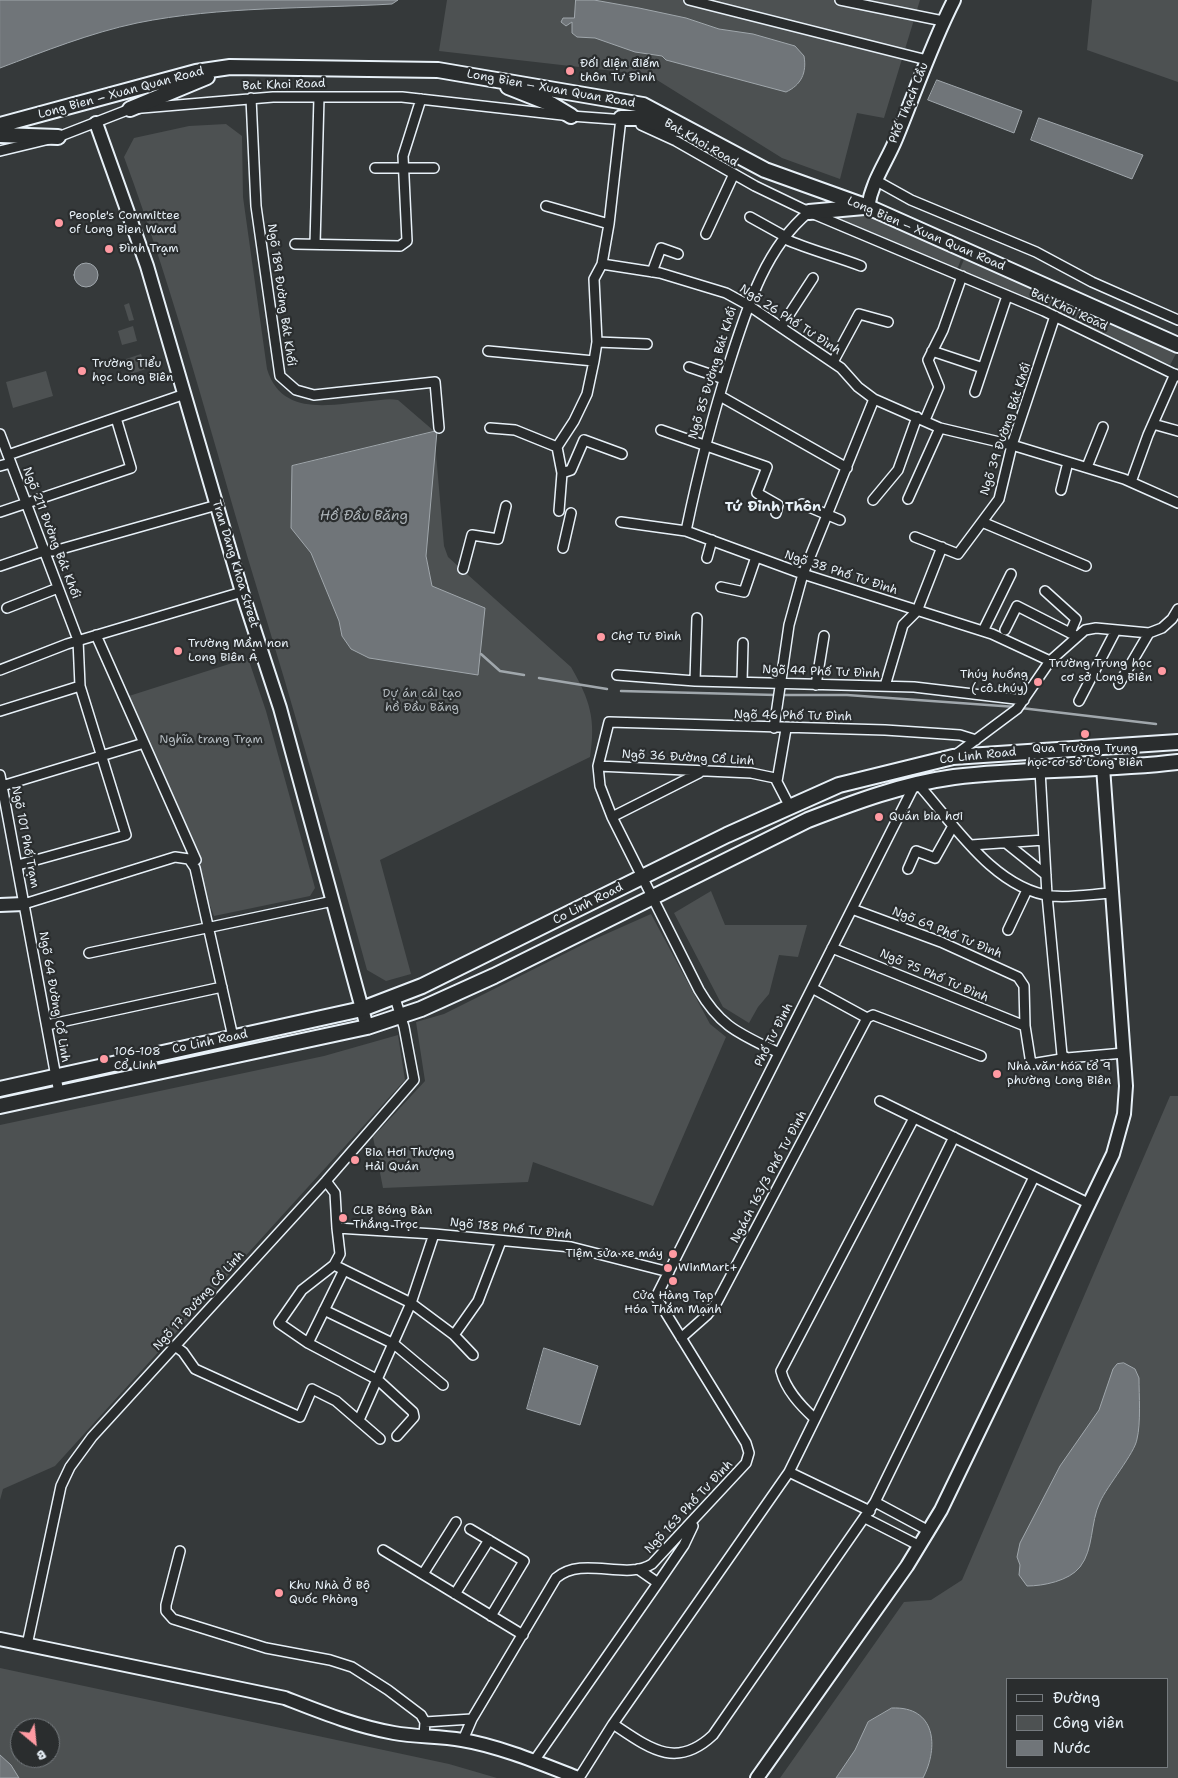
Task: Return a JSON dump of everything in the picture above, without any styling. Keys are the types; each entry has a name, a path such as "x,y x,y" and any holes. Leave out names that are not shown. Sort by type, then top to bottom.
{"main road":[{"name":"Long Bien – Xuan Quan Road","path":"0,125 196,72 230,67 438,70 643,105 765,170 868,207 1178,346"},
{"path":"130,109 230,67"},
{"path":"474,76 551,104 571,116"},
{"path":"621,118 640,118 654,121 711,142"},
{"path":"0,135 58,137"},
{"path":"810,212 868,207"},
{"name":"Co Linh Road","path":"0,1089 362,1009 395,998 789,805 839,785 953,757 1178,742"},
{"path":"1164,744 1172,763"},
{"name":"Co Linh Road","path":"0,1106 367,1027 401,1017 494,976 808,820 856,801 916,784 952,777 1172,763"}],"street":[{"path":"689,0 927,60"},
{"path":"840,0 943,21"},
{"name":"Phố Thạch Cầu","path":"868,207 875,180 894,142 943,21 954,0"},
{"name":"Bat Khoi Road","path":"0,151 58,137 130,109 251,98 361,96 421,99 571,116 621,118 649,128 676,141 734,176 810,212 1055,316 1176,375"},
{"path":"315,244 319,97"},
{"name":"Ngõ 189 Đường Bát Khối","path":"251,98 256,206 280,376 296,390 314,395 435,382 439,428"},
{"path":"295,244 400,246 407,241 402,156 421,99"},
{"path":"558,511 562,473 557,447 574,421 587,394 594,361 597,342 594,279 602,264 609,224 621,118"},
{"name":"Tran Dang Khoa Street","path":"96,123 147,266 242,592 280,708 367,1027"},
{"path":"375,168 434,168"},
{"path":"706,234 734,176"},
{"path":"875,180 911,200 1036,252 1092,282 1178,320"},
{"path":"546,206 609,224"},
{"name":"Ngõ 85 Đường Bát Khối","path":"686,530 705,445 748,304 793,225 810,212"},
{"path":"750,217 785,238 814,252 824,252 861,266"},
{"path":"652,272 661,248 678,254"},
{"name":"Ngõ 26 Phố Tư Đình","path":"602,264 652,272 726,294 748,304 833,362 858,387 874,398 940,428 1012,445 1087,467 1131,482 1178,503"},
{"path":"873,500 898,470 921,418 939,387 928,360 943,330 962,276"},
{"path":"781,327 813,278"},
{"path":"975,392 1008,296"},
{"path":"833,362 858,314 888,322"},
{"name":"Ngõ 39 Đường Bát Khối","path":"915,537 958,554 999,500 1012,445 1055,316"},
{"path":"597,342 647,344"},
{"path":"488,350 594,361"},
{"path":"932,351 983,368"},
{"path":"689,367 724,379"},
{"path":"1131,482 1153,424 1176,375"},
{"path":"0,466 9,459 185,394"},
{"path":"720,396 847,468"},
{"path":"774,728 789,625 803,574 874,398"},
{"path":"0,512 131,468 116,418"},
{"path":"1153,424 1178,431"},
{"path":"1087,467 1103,427"},
{"path":"490,428 515,430 557,447"},
{"path":"908,499 940,428"},
{"path":"661,430 767,467 757,493 778,505 776,513"},
{"name":"Ngõ 211 Đường Bát Khối","path":"0,434 78,640 80,686 126,835 18,865"},
{"path":"562,473 571,470 584,440 622,454"},
{"path":"1061,490 1068,462"},
{"path":"802,504 840,520"},
{"path":"0,566 44,551 54,551 217,505"},
{"path":"463,569 472,535 498,539 506,506"},
{"path":"563,548 571,513"},
{"name":"Ngõ 38 Phố Tư Đình","path":"621,522 686,530 803,574 983,631 1050,662"},
{"path":"982,522 1086,566"},
{"path":"706,558 712,540"},
{"path":"885,686 903,625 917,611 942,547"},
{"path":"721,587 744,592 756,557"},
{"path":"983,631 1011,574"},
{"path":"6,608 58,588"},
{"path":"1045,591 1076,619 1073,635"},
{"path":"0,670 78,640 242,592"},
{"path":"1005,630 1017,606 1073,635"},
{"path":"953,757 1021,704 1050,662 1073,635 1096,628 1149,632 1162,628 1172,619 1178,609"},
{"path":"695,681 697,618"},
{"path":"1079,701 1116,630"},
{"path":"1119,684 1149,632"},
{"path":"96,635 196,860"},
{"path":"816,685 824,636"},
{"path":"742,682 743,643"},
{"name":"Ngõ 44 Phố Tư Đình","path":"617,675 780,686 914,687 1021,704"},
{"path":"0,711 80,686"},
{"name":"Ngõ 46 Phố Tư Đình","path":"598,766 609,722 786,729 886,730 960,735 976,740"},
{"path":"786,729 777,781 789,805"},
{"path":"2,786 144,743"},
{"path":"598,766 600,786 612,817 698,990 714,1013 733,1030 779,1053"},
{"name":"Ngõ 36 Đường Cổ Linh","path":"598,766 751,773 775,778 777,781"},
{"path":"757,1778 929,1531 1113,1154 1122,1127 1126,1103 1103,767"},
{"path":"1040,770 1046,875 1062,1055 1067,1058"},
{"path":"612,817 700,772"},
{"name":"Ngõ 101 Phố Trạm","path":"0,775 24,904"},
{"path":"916,784 988,864 1027,890 1048,895 1112,893"},
{"name":"Phố Tư Đình","path":"656,1297 916,784"},
{"path":"908,869 916,851 934,858 954,826"},
{"path":"971,845 1044,840"},
{"path":"1006,843 1046,875"},
{"path":"0,905 24,904 183,857 189,859 195,868 233,1037"},
{"path":"1008,930 1027,890"},
{"path":"89,953 333,901"},
{"name":"Ngõ 64 Đường Cổ Linh","path":"24,904 59,1093"},
{"name":"Ngõ 69 Phố Tư Đình","path":"852,909 941,942 1011,973 1022,981 1025,1026"},
{"name":"Ngõ 75 Phố Tư Đình","path":"832,948 1025,1026"},
{"path":"46,1025 222,988"},
{"path":"812,988 867,1018 873,1015 981,1056"},
{"name":"Ngõ 17 Đường Cổ Linh","path":"27,1645 61,1486 67,1472 92,1437 326,1181 414,1080 401,1017 395,998"},
{"name":"Ngách 163/3 Phố Tư Đình","path":"681,1338 717,1302 867,1018"},
{"path":"1025,1026 1031,1064 1067,1058 1124,1053"},
{"path":"880,1101 1090,1204"},
{"path":"814,1418 800,1404 784,1381 781,1371 914,1118"},
{"path":"0,1639 285,1698 328,1716 363,1726 463,1740 534,1761 578,1778 613,1724 789,1472 814,1418 954,1138"},
{"path":"613,1724 640,1742 661,1752 676,1754 689,1752 702,1745 713,1735 875,1502 1034,1177"},
{"path":"326,1181 335,1193 340,1254 334,1266 302,1290 279,1323 308,1343 378,1380 413,1412 414,1417 398,1436"},
{"name":"Ngõ 188 Phố Tư Đình","path":"337,1228 434,1234 571,1247 669,1272"},
{"path":"359,1420 411,1303 434,1234"},
{"path":"454,1335 478,1301 501,1241"},
{"path":"334,1266 411,1303 454,1335 473,1355"},
{"path":"308,1343 344,1270"},
{"name":"Ngõ 163 Phố Tư Đình","path":"638,1570 656,1561 743,1467 749,1453 746,1443 656,1297"},
{"path":"324,1310 394,1344 443,1385"},
{"path":"175,1346 183,1352 196,1369 300,1417 312,1389 336,1401 380,1439"},
{"path":"789,1472 867,1514 920,1546"},
{"path":"875,1502 929,1531"},
{"path":"534,1761 684,1545 698,1516"},
{"path":"422,1574 456,1522"},
{"path":"470,1528 524,1561 491,1616"},
{"path":"456,1594 489,1540"},
{"path":"383,1550 523,1635"},
{"path":"180,1551 166,1605 166,1611 173,1620 266,1648 330,1660 352,1667 394,1694 421,1715 425,1722 424,1736"},
{"path":"463,1740 472,1719 556,1578 562,1574 592,1568 638,1570 658,1583"},
{"path":"425,1722 472,1719"}],"green space":[{"path":"447,0 920,0 884,118 857,113 840,179 782,158 649,75 439,51"},
{"path":"1092,0 1178,0 1178,82 1087,50"},
{"name":"Dự án cải tạo hồ Đầu Băng","path":"226,124 242,136 243,197 267,369 274,385 284,395 296,401 310,404 325,405 384,399 398,400 434,431 444,546 448,557 571,667 583,690 590,710 592,744 590,757 380,860 411,974 386,981 367,970 313,777 193,370 161,263 124,157 134,138 189,126"},
{"path":"855,214 870,216 963,254 957,270 821,215"},
{"path":"966,255 1177,352 1170,365 959,271"},
{"path":"129,303 134,320 129,321 124,305"},
{"path":"133,326 137,341 122,345 118,331"},
{"path":"141,354 146,369 131,374 126,359"},
{"path":"46,371 53,396 13,408 6,382"},
{"name":"Nghĩa trang Trạm","path":"248,658 266,711 315,888 310,896 214,916 129,696"},
{"path":"711,891 725,925 807,925 798,957 779,955 769,994 758,1007 749,1023 723,1007 674,913"},
{"path":"651,914 710,1024 726,1037 653,1206 533,1162 528,1182 383,1188 373,1137 425,1081 416,1022 444,1014 588,942"},
{"path":"398,1035 405,1080 55,1466 3,1489 0,1500 0,1125 324,1056"},
{"path":"1170,1096 1178,1096 1178,1778 780,1778 904,1602 931,1600 962,1580"},
{"path":"0,1668 449,1764 497,1778 0,1778"}],"water":[{"path":"0,0 398,0 392,4 232,11 137,23 68,43 0,68"},
{"path":"576,0 594,0 639,8 686,18 719,29 753,34 795,46 804,56 804,73 796,86 786,92 666,60 662,56 635,52 595,38 577,37 572,33 572,22 566,26 561,22 563,18 574,18"},
{"path":"937,80 1022,111 1014,133 928,100"},
{"path":"1039,118 1143,155 1132,179 1031,140"},
{"path":"86,263 95,266 98,275 95,284 86,287 77,284 74,275 77,266"},
{"name":"Hồ Đầu Băng","path":"437,431 426,556 432,586 485,608 478,675 369,658 351,649 342,636 339,621 311,553 291,528 292,466"},
{"path":"544,1348 598,1366 580,1425 527,1409"},
{"path":"1124,1363 1135,1369 1139,1378 1140,1409 1135,1445 1100,1502 1088,1552 1080,1567 1063,1579 1048,1584 1027,1586 1019,1575 1020,1565 1017,1557 1020,1543 1060,1466 1099,1410 1113,1369 1117,1364"},
{"path":"892,1708 907,1709 918,1714 925,1721 930,1731 932,1742 931,1754 923,1778 836,1778 855,1750 868,1722"},
{"path":"0,1755 10,1764 10,1768 13,1768 19,1778 0,1778"}],"waterway":[{"path":"481,654 500,671 524,675"},
{"path":"539,678 607,689"},
{"path":"621,691 776,695"},
{"path":"782,695 847,695 1016,707"},
{"path":"1021,708 1156,724"}],"place":[{"name":"Đối diện điếm thôn Tư Đình","path":"570,71"},
{"name":"People's Committee of Long Bien Ward","path":"59,223"},
{"name":"Đình Trạm","path":"109,249"},
{"name":"Trường Tiểu học Long Biên","path":"82,371"},
{"name":"Chợ Tư Đình","path":"601,637"},
{"name":"Trường Mầm non Long Biên A","path":"178,651"},
{"name":"Trường Trung học cơ sở Long Biên","path":"1162,671"},
{"name":"Thúy huống ( cô thúy)","path":"1038,682"},
{"name":"Qua Trường Trung học cơ sở Long Biên","path":"1085,734"},
{"name":"Quán bia hơi","path":"879,817"},
{"name":"106-108 Cổ Linh","path":"104,1059"},
{"name":"Nhà văn hóa tổ 9 phường Long Biên","path":"997,1074"},
{"name":"Bia Hơi Thượng Hải Quán","path":"355,1160"},
{"name":"CLB Bóng Bàn Thắng Trọc","path":"343,1218"},
{"name":"Tiệm sửa xe máy","path":"673,1254"},
{"name":"WinMart+","path":"668,1268"},
{"name":"Cửa Hàng Tạp Hóa Thắm Mạnh","path":"673,1281"},
{"name":"Khu Nhà Ở Bộ Quốc Phòng","path":"279,1593"}],"district":[{"name":"Tứ Đỉnh Thôn","path":"773,507"}]}
